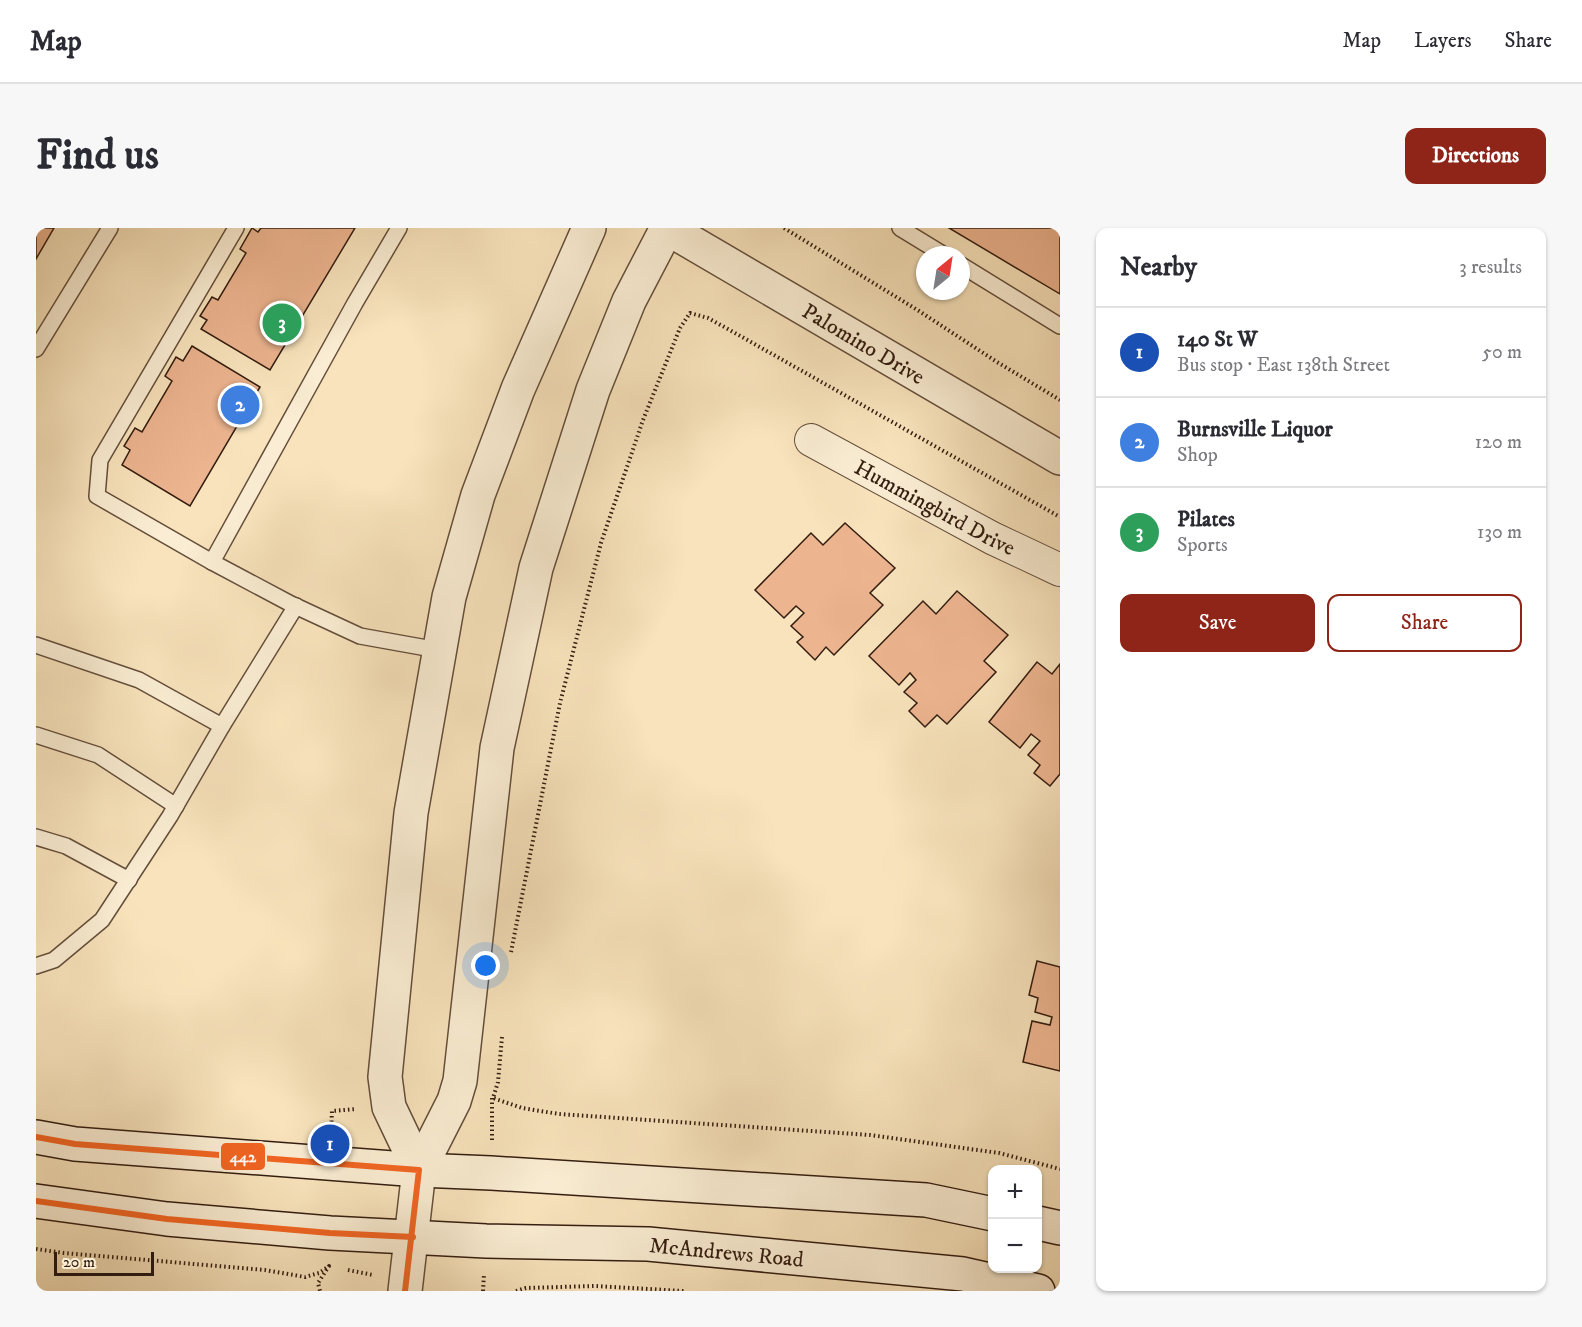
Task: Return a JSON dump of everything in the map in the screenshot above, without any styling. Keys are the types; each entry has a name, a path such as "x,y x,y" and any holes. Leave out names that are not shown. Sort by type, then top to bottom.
{"street":[{"path":"419,1170 389,1107 385,1077 411,813 438,650 449,597 478,495 518,389 589,228"},
{"path":"405,1291 413,1238 419,1170 454,1101 460,1081 497,748 536,568 593,390 629,301 667,228"},
{"name":"Palomino Drive","path":"667,228 1060,458"},
{"name":"Hummingbird Drive","path":"811,440 992,538 1060,570"},
{"path":"36,1137 75,1144 419,1170 927,1200 988,1213"},
{"name":"McAndrews Road","path":"36,1201 167,1219 330,1233 486,1241 648,1244 963,1274 1038,1291"},
{"path":"1042,1224 1060,1228"}],"lane":[{"path":"36,349 110,228"},
{"path":"236,228 100,460 97,496 212,562 360,636 438,650"},
{"path":"212,562 399,228"},
{"path":"900,228 929,246"},
{"path":"970,271 1060,326"},
{"path":"36,966 54,960 102,920 176,806 296,606"},
{"path":"36,645 139,680 222,726"},
{"path":"36,735 98,755 176,806"},
{"path":"36,837 66,846 129,879"}],"path":[{"path":"784,228 1060,400"},
{"path":"510,960 560,703 601,543 643,420 680,328 690,313 708,318 1060,517"},
{"path":"502,1036 498,1082 493,1098 522,1108 559,1114 870,1135 988,1151 1060,1169"},
{"path":"36,1249 264,1270 305,1276 320,1273 329,1266 318,1283 320,1291"},
{"path":"516,1291 526,1288 595,1286 684,1291"}],"building":[{"path":"36,228 54,228 36,259"},
{"path":"252,228 258,232 261,228 355,228 270,370 201,329 207,320 200,316 212,297 218,300 246,253 240,249"},
{"path":"949,228 1060,228 1060,294"},
{"path":"192,346 260,387 190,506 122,465 130,450 124,446 135,428 142,432 172,381 165,376 176,357 183,361"},
{"path":"845,523 895,568 870,593 883,605 834,655 826,647 815,660 797,642 803,637 791,626 804,613 796,606 784,618 755,590 811,533 823,545"},
{"path":"957,591 1008,635 984,661 996,672 947,724 937,715 925,727 909,711 917,703 904,692 916,680 910,673 899,685 869,656 923,601 936,614"},
{"path":"1037,662 1052,674 1060,664 1060,774 1050,786 1034,773 1040,765 1028,755 1040,741 1031,734 1020,748 989,722"},
{"path":"1037,961 1060,967 1060,1071 1023,1062 1032,1021 1050,1025 1052,1017 1035,1012 1038,998 1029,995"}],"transit line":[{"name":"442","path":"36,1137 75,1144 419,1170 405,1291"},
{"name":"442","path":"36,1201 167,1219 330,1233 413,1237"}],"place":[{"name":"Pilates","path":"282,323"},
{"name":"Burnsville Liquor","path":"240,405"},
{"name":"140 St W","path":"330,1144"}]}
